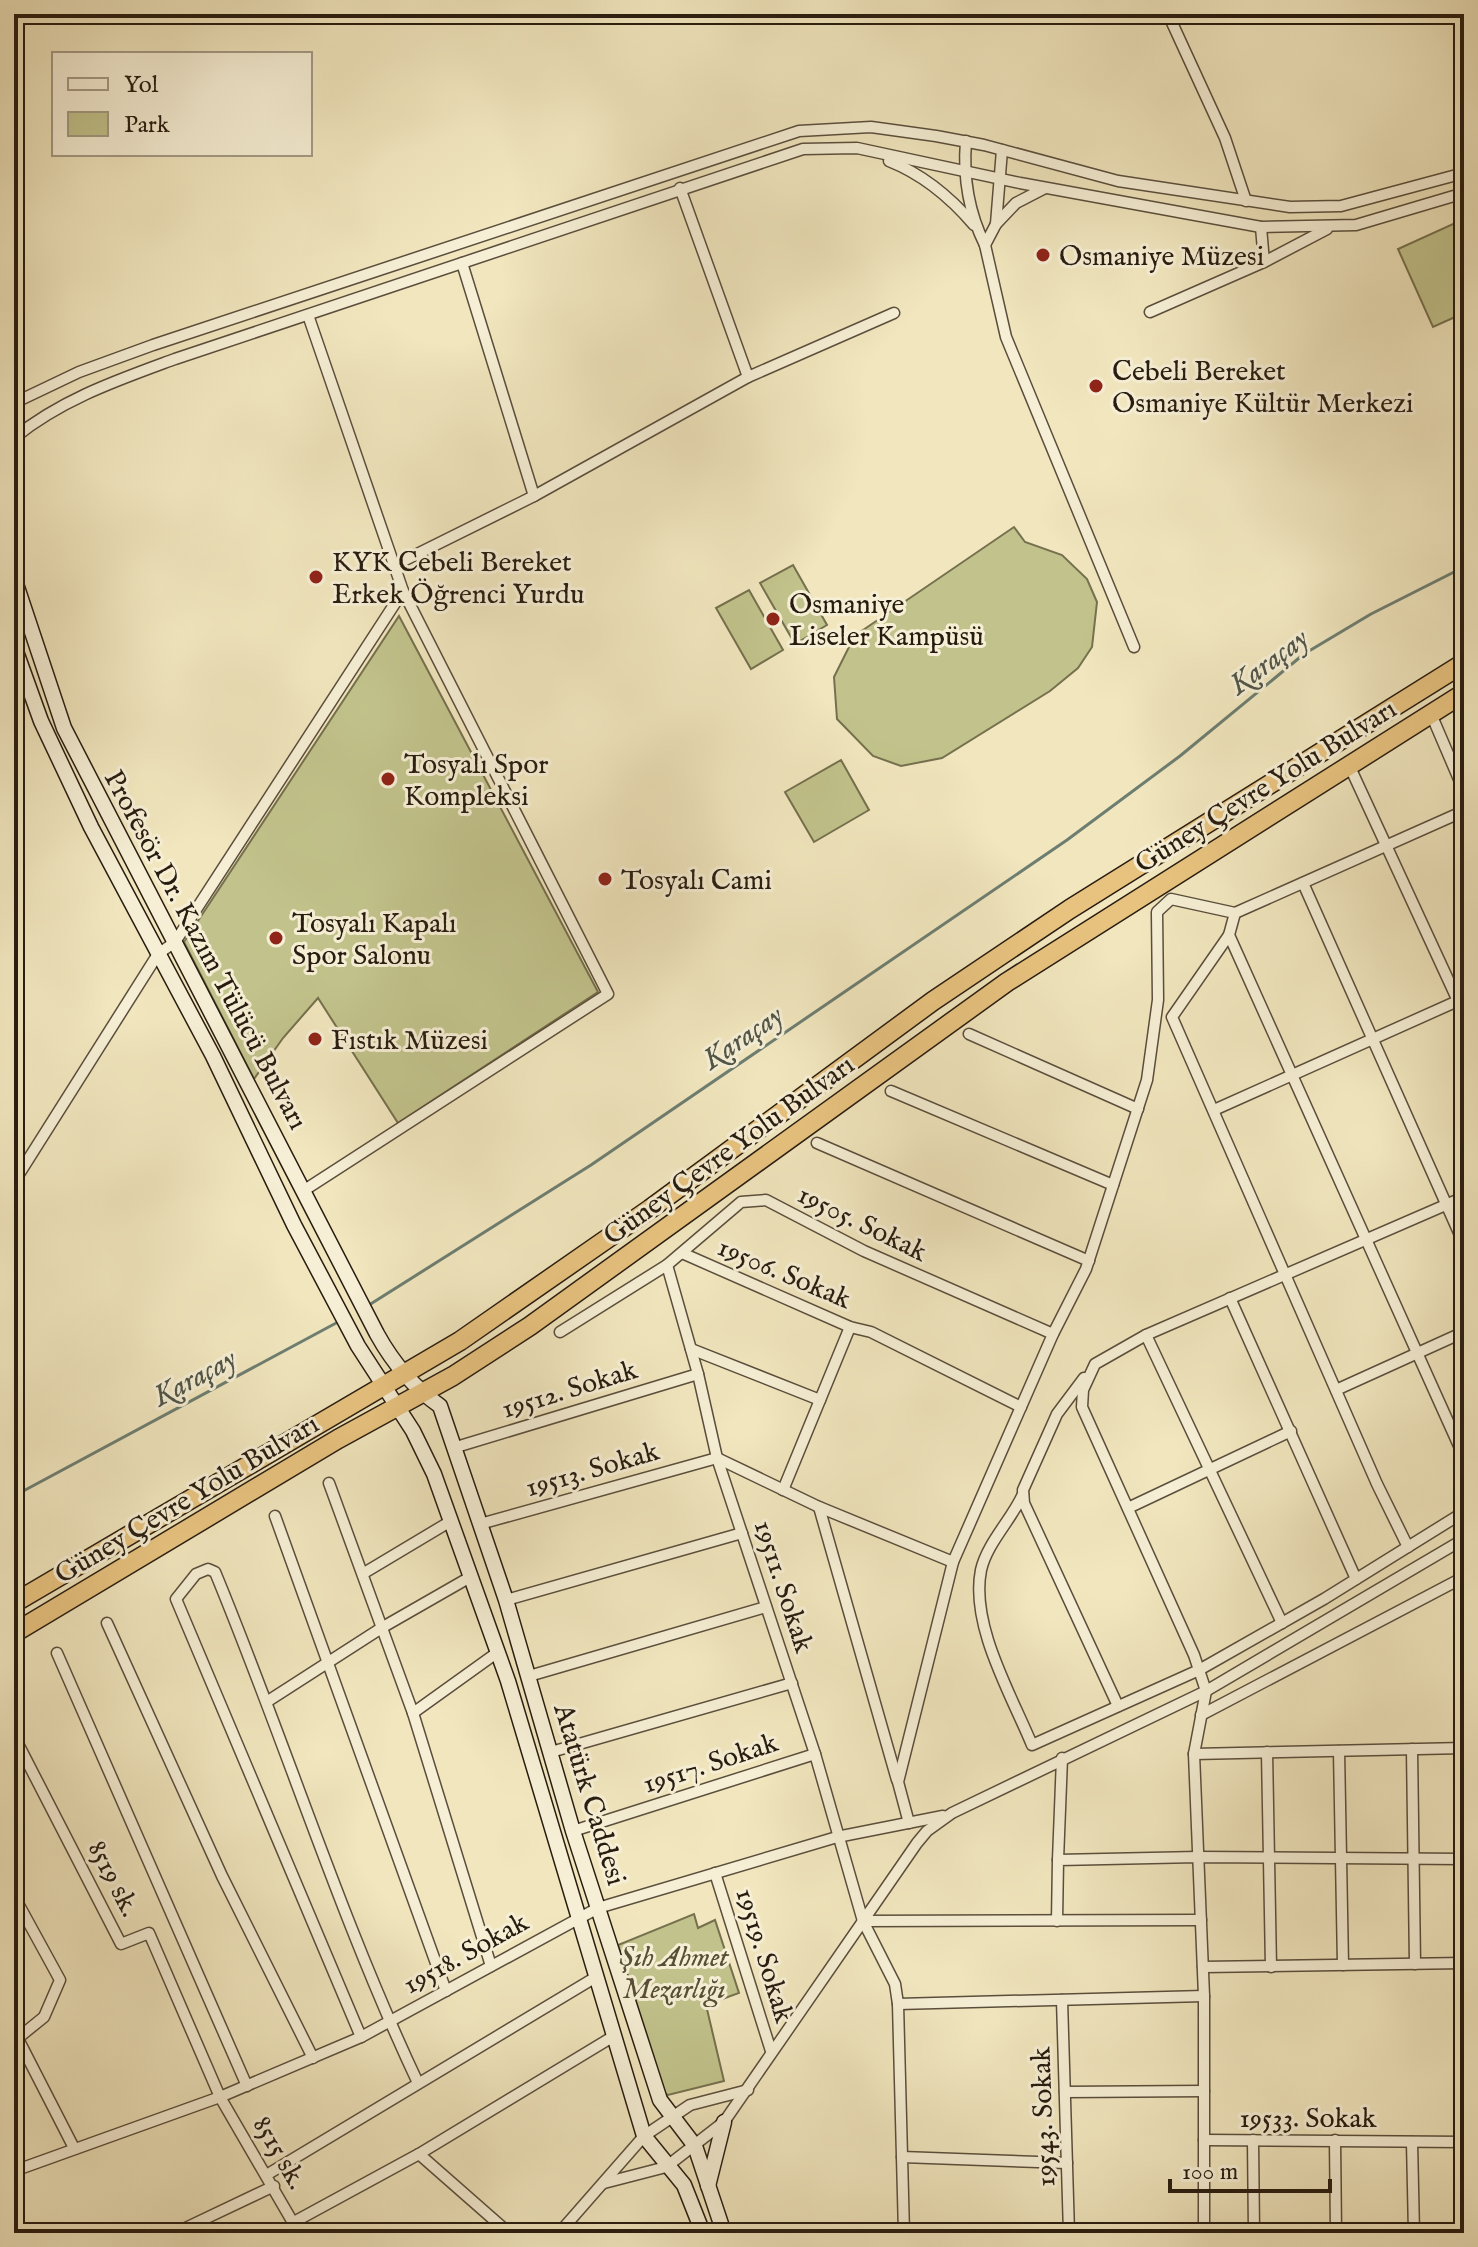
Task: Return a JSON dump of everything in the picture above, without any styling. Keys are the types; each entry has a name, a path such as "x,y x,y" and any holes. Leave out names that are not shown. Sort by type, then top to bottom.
{"highway":[{"name":"Güney Çevre Yolu Bulvarı","path":"14,1603 460,1341 625,1227 933,1001 1070,909 1464,663"},
{"name":"Güney Çevre Yolu Bulvarı","path":"14,1633 338,1439 399,1407 530,1326 1007,982 1464,693"}],"street":[{"path":"1168,14 1225,138 1246,201"},
{"path":"14,403 139,350 766,140 821,128 871,127 966,141 1103,178 1290,207 1341,206 1464,173"},
{"path":"966,141 963,172 977,229 985,245 1006,337 1134,647"},
{"path":"857,148 908,169 955,203 977,229"},
{"path":"14,438 51,411 90,391 680,188 803,149 857,148 998,179 1261,227 1330,228 1356,225 1464,193"},
{"path":"996,224 1002,150"},
{"path":"680,188 748,377"},
{"path":"985,245 996,224 1016,203 1045,188"},
{"path":"1261,227 1264,262"},
{"path":"1150,312 1264,262 1330,228"},
{"path":"462,263 534,496"},
{"path":"393,566 534,496 748,377 894,313"},
{"path":"303,1191 608,994 403,591 308,315"},
{"name":"Profesör Dr. Kazım Tülücü Bulvarı","path":"14,578 64,728 377,1334 405,1374"},
{"path":"14,1182 158,954 175,942 403,591"},
{"name":"Profesör Dr. Kazım Tülücü Bulvarı","path":"14,646 41,721 67,779 213,1056 294,1225 382,1386"},
{"path":"1431,714 1464,791"},
{"path":"1349,765 1461,1000 1464,1014"},
{"path":"898,1782 953,1562 1053,1334 1089,1261 1147,1080 1158,1000 1157,912 1171,899 1235,913 1464,811"},
{"path":"1303,883 1464,1244"},
{"path":"1235,913 1229,935 1172,1017 1408,1547"},
{"path":"1229,935 1464,1457"},
{"path":"1214,1110 1461,1000"},
{"path":"969,1034 1138,1109"},
{"path":"891,1091 1113,1185"},
{"path":"817,1143 1089,1261"},
{"path":"1464,1197 1146,1335 1095,1364 1057,1414 1023,1494 981,1568 979,1598 982,1621 1032,1745 1199,1670 1464,1512"},
{"name":"19505. Sokak","path":"560,1332 667,1265 741,1202 766,1200 864,1251 1053,1334"},
{"name":"19506. Sokak","path":"682,1253 850,1327 871,1332 1021,1407"},
{"name":"19511. Sokak","path":"667,1265 698,1374 717,1458 815,1754 863,1921 895,1984 904,2233"},
{"path":"1230,1298 1356,1579"},
{"path":"783,1490 850,1327"},
{"path":"1336,1390 1464,1332"},
{"path":"1146,1335 1282,1623"},
{"path":"691,1349 820,1400"},
{"path":"1095,1364 1083,1390 1082,1407 1206,1691 1194,1754 1204,1996 1204,2233"},
{"name":"Atatürk Caddesi","path":"405,1374 422,1393 440,1406 506,1600 573,1831 660,2100 695,2146 724,2233"},
{"name":"19512. Sokak","path":"453,1448 698,1374"},
{"name":"Atatürk Caddesi","path":"382,1386 399,1407 434,1474 472,1576 498,1652 644,2136 666,2167 684,2185 703,2233"},
{"path":"1128,1508 1291,1431"},
{"path":"717,1458 819,1507 953,1562"},
{"name":"19513. Sokak","path":"480,1524 717,1458"},
{"path":"329,1483 413,1713 491,1966"},
{"path":"1023,1494 1024,1503 1118,1706"},
{"path":"819,1507 898,1782 914,1822 927,1831"},
{"path":"275,1516 446,1991"},
{"path":"364,1573 451,1521"},
{"path":"506,1600 742,1533"},
{"path":"604,2183 666,2167 724,2122 927,1831 952,1813 1206,1691 1464,1539"},
{"path":"361,2037 176,1599 196,1574 208,1569 215,1572 268,1701 295,1783 389,2023 418,2083"},
{"path":"268,1701 383,1627 472,1576"},
{"path":"1201,1715 1464,1577"},
{"path":"529,1676 766,1607"},
{"path":"107,1623 222,1876 313,2058"},
{"path":"1324,1624 1333,1646"},
{"path":"413,1713 498,1652"},
{"path":"57,1653 247,2086"},
{"path":"551,1752 792,1683"},
{"name":"8519 sk.","path":"14,1736 121,1944 149,1933 220,2097"},
{"path":"1194,1754 1464,1748"},
{"path":"1412,1749 1415,1964"},
{"path":"1339,1751 1343,1965"},
{"path":"1267,1752 1271,1967"},
{"name":"19517. Sokak","path":"573,1831 815,1754"},
{"path":"1057,1921 1062,1758"},
{"name":"19518. Sokak","path":"14,2171 220,2097 361,2037 577,1916 837,1837 952,1813"},
{"path":"1058,1860 1198,1857 1464,1859"},
{"name":"19519. Sokak","path":"715,1873 771,2051"},
{"path":"14,1896 60,1980 44,2017 16,2034 74,2148"},
{"path":"863,1921 1201,1920"},
{"path":"1203,1967 1464,1963"},
{"path":"268,2174 596,1977"},
{"path":"898,2004 1204,1996"},
{"name":"19543. Sokak","path":"1062,2000 1069,2233"},
{"path":"296,2228 614,2036"},
{"path":"559,2233 644,2136 690,2105 748,2090"},
{"path":"1065,2092 1204,2091"},
{"name":"8515 sk.","path":"220,2097 268,2174 296,2228"},
{"path":"708,2186 724,2122"},
{"name":"19533. Sokak","path":"1204,2140 1464,2142"},
{"path":"1253,2140 1254,2233"},
{"path":"1335,2140 1336,2233"},
{"path":"1412,2142 1414,2233"},
{"path":"419,2154 509,2233"},
{"path":"902,2157 1067,2163"},
{"path":"175,2233 274,2186"}],"green space":[{"path":"1464,219 1464,313 1433,327 1398,249"},
{"path":"1014,527 1025,542 1062,555 1087,579 1097,602 1092,647 1078,668 1050,691 942,758 901,766 873,756 837,719 834,677 849,647 844,643"},
{"path":"793,565 827,625 795,644 760,583"},
{"path":"749,590 783,650 751,669 716,608"},
{"name":"Tosyalı Spor Kompleksi","path":"399,616 598,992 398,1123 318,998 283,1038 254,1079 184,942"},
{"path":"841,760 869,810 814,842 785,792"},
{"name":"Şıh Ahmet Mezarlığı","path":"694,1914 698,1928 715,1920 739,1993 706,2005 724,2081 668,2095 664,2093 618,1945"}],"waterway":[{"name":"Karaçay","path":"369,1305 591,1165 1067,840 1180,756 1304,654 1371,614 1464,567"},
{"name":"Karaçay","path":"14,1496 338,1322"}],"place":[{"name":"Osmaniye Müzesi","path":"1043,255"},
{"name":"Cebeli Bereket Osmaniye Kültür Merkezi","path":"1096,386"},
{"name":"KYK Cebeli Bereket Erkek Öğrenci Yurdu","path":"316,577"},
{"name":"Osmaniye Liseler Kampüsü","path":"773,619"},
{"name":"Tosyalı Spor Kompleksi","path":"388,779"},
{"name":"Tosyalı Cami","path":"605,879"},
{"name":"Tosyalı Kapalı Spor Salonu","path":"276,938"},
{"name":"Fıstık Müzesi","path":"315,1039"}]}
